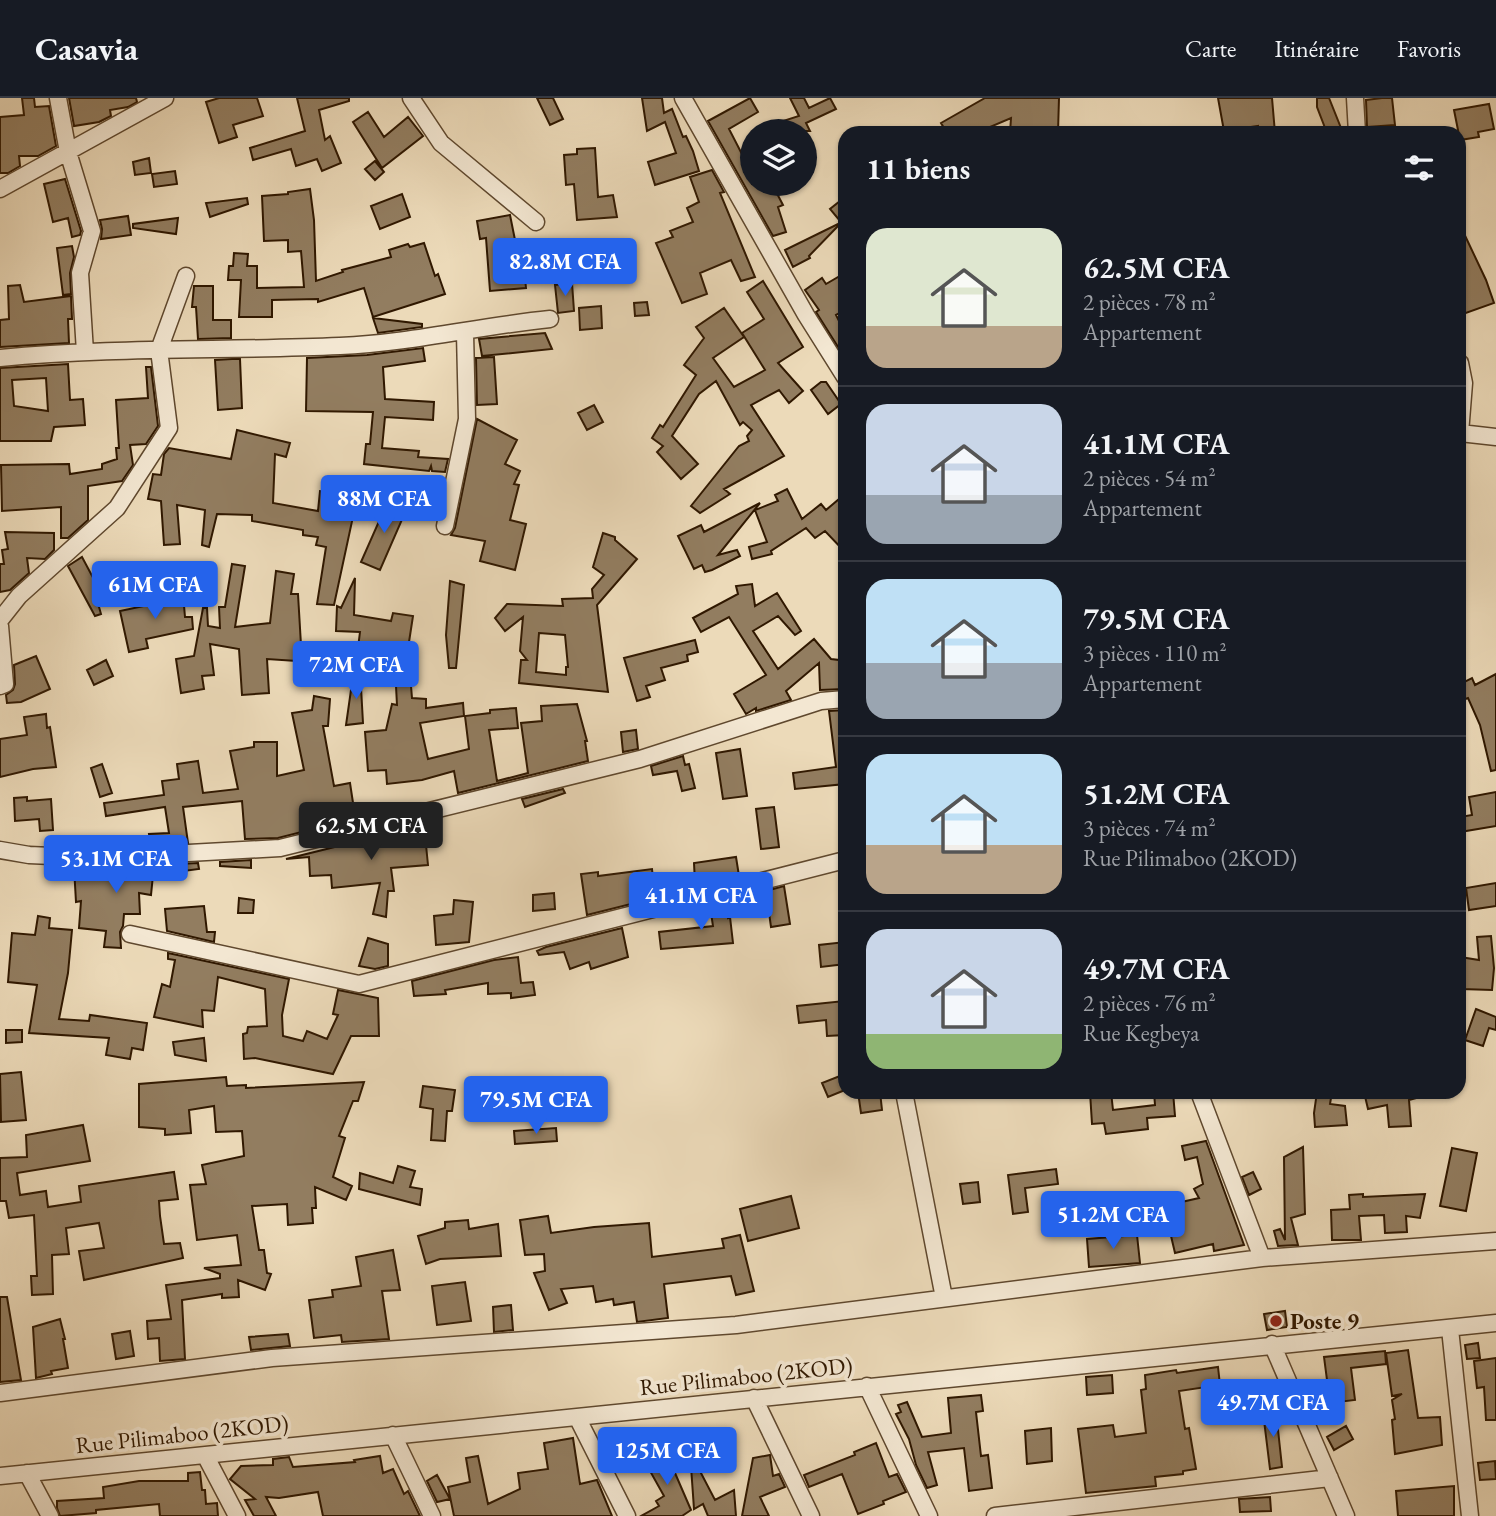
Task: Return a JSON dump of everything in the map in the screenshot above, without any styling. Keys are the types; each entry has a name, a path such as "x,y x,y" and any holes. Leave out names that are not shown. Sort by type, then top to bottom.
{"street":[{"path":"58,98 68,152 92,231 80,274 85,352"},
{"path":"0,189 165,98"},
{"path":"411,98 441,143 536,222"},
{"path":"683,98 806,315 838,366"},
{"path":"1355,98 1357,126"},
{"path":"0,620 19,596 117,508 169,428 159,349 186,276"},
{"path":"0,358 159,349 342,346 550,319"},
{"path":"445,526 467,419 465,332"},
{"path":"1466,434 1496,438"},
{"path":"0,626 5,684 0,686"},
{"path":"0,850 29,855 98,858 280,848 640,759 821,702 838,700"},
{"path":"130,934 359,984 838,862"},
{"path":"905,1099 944,1298"},
{"path":"1202,1099 1262,1258"},
{"path":"0,1393 272,1358 736,1325 1262,1258 1496,1241"},
{"name":"Rue Pilimaboo (2KOD)","path":"0,1476 1496,1323"},
{"path":"1450,1329 1470,1516"},
{"path":"1272,1344 1346,1516"},
{"path":"867,1386 929,1516"},
{"path":"754,1398 810,1516"},
{"path":"577,1416 627,1516"},
{"path":"393,1435 432,1516"},
{"path":"205,1455 237,1516"},
{"path":"27,1473 50,1516"},
{"path":"995,1516 1330,1478"}],"building":[{"path":"22,98 34,98 35,107 49,106 56,146 38,156 19,156 20,166 8,173 0,173 0,117 24,115"},
{"path":"69,98 136,98 137,102 128,107 110,110 111,116 99,122 74,126"},
{"path":"219,98 257,98 263,116 233,125 237,137 219,143 206,102"},
{"path":"297,98 349,98 349,101 319,110 325,140 330,136 341,163 322,171 317,159 296,166 291,149 253,160 250,148 305,131"},
{"path":"537,98 553,98 563,119 550,125"},
{"path":"642,98 662,98 664,113 672,109 683,137 686,136 693,151 699,171 655,185 648,162 676,153 665,122 647,131"},
{"path":"750,98 758,112 746,119 740,119 740,123 729,129 740,150 740,178 708,121"},
{"path":"790,98 804,98 809,108 830,98 836,109 815,119 790,119 799,116"},
{"path":"985,98 1059,98 1058,126 1010,126 1011,118 992,126 943,126 941,123"},
{"path":"1218,98 1272,98 1274,126 1223,126"},
{"path":"1317,98 1329,98 1340,126 1324,126 1317,107"},
{"path":"1392,98 1395,125 1367,126 1366,100"},
{"path":"1489,104 1494,129 1478,132 1479,137 1466,139 1466,126 1457,126 1454,110"},
{"path":"368,112 384,137 408,117 423,136 382,168 353,122"},
{"path":"595,148 598,197 613,195 617,217 577,220 574,184 566,185 564,155 577,154 577,149"},
{"path":"149,158 151,173 135,175 133,162"},
{"path":"375,161 384,172 375,180 365,169"},
{"path":"712,170 724,192 720,193 755,277 741,281 731,260 700,273 707,294 682,303 656,243 673,237 670,231 693,222 687,208 699,202 690,177"},
{"path":"175,171 177,184 154,187 152,174"},
{"path":"65,179 81,231 80,235 72,237 68,218 53,222 44,184"},
{"path":"310,189 316,281 343,272 342,270 391,257 389,250 408,244 410,247 424,243 435,276 438,274 445,294 373,317 364,288 318,302 318,299 272,300 272,317 239,317 241,280 228,280 234,253 248,254 247,266 257,266 257,288 304,287 301,251 288,252 288,240 264,241 262,196"},
{"path":"402,194 410,217 380,229 371,206"},
{"path":"750,196 778,196 783,205 778,207 786,232 773,236"},
{"path":"247,198 248,204 210,217 206,203"},
{"path":"838,203 838,219 830,209"},
{"path":"510,215 518,255 528,255 529,268 524,268 526,288 490,291 486,238 480,239 477,221"},
{"path":"128,216 131,235 101,239 100,220"},
{"path":"178,218 176,234 133,228 133,224"},
{"path":"838,224 810,258 793,267 785,250"},
{"path":"1466,238 1486,280 1494,303 1466,313"},
{"path":"72,246 74,257 70,273 71,294 63,295 57,248"},
{"path":"604,255 606,276 581,278 579,257"},
{"path":"838,277 838,347 805,290 822,278 826,284"},
{"path":"763,281 803,347 778,363 803,391 789,403 779,390 751,405 784,456 724,489 730,494 700,513 691,506 739,446 749,441 747,436 752,430 743,422 740,425 716,381 699,394 672,436 698,464 681,479 657,452 663,446 652,438 660,425 663,427 696,375 684,365 704,338 696,327 724,308 744,337 713,358 734,387 765,370 742,333 764,319 747,292"},
{"path":"572,283 574,311 558,313 555,285"},
{"path":"20,285 24,302 71,296 69,343 0,347 0,320 9,319 8,286"},
{"path":"194,286 213,286 213,320 231,320 231,338 198,339 196,307 192,307"},
{"path":"647,302 649,315 635,316 634,303"},
{"path":"601,306 602,328 580,330 579,308"},
{"path":"373,318 422,324 422,327 378,333"},
{"path":"545,333 552,349 482,356 479,339"},
{"path":"423,348 425,361 383,367 385,399 434,402 433,420 385,417 382,448 419,451 418,457 448,459 445,472 432,471 431,466 429,471 364,464 366,444 370,444 373,412 306,411 307,358 367,355"},
{"path":"494,357 497,404 477,405 476,358"},
{"path":"240,359 242,408 218,410 215,360"},
{"path":"68,364 70,400 83,399 85,425 54,427 51,441 0,441 0,368","holes":["46,378 48,411 14,406 12,380"]},
{"path":"146,367 151,367 158,426 146,444 130,445 133,465 122,481 88,486 88,520 68,538 61,538 61,507 2,511 1,465 69,464 70,474 102,469 102,464 117,459 116,448 119,448 116,400 148,398"},
{"path":"821,382 826,382 838,400 838,406 828,414 811,390"},
{"path":"594,405 603,422 587,430 578,413"},
{"path":"477,419 517,440 505,464 520,471 514,484 519,485 510,520 526,524 515,570 480,561 485,541 451,535 455,528"},
{"path":"237,430 290,443 286,457 275,454 273,503 318,511 320,491 342,493 357,498 334,605 317,604 326,547 316,545 318,537 303,535 303,530 252,521 252,515 217,514 209,547 202,545 205,510 177,505 180,544 164,545 161,501 148,499 153,474 161,475 164,454 169,448 231,459"},
{"path":"787,489 802,519 821,504 826,510 838,500 838,545 825,531 815,538 806,528 771,551 772,554 752,559 749,547 767,542 755,510 778,501 775,495"},
{"path":"388,501 407,508 380,570 361,562"},
{"path":"760,503 718,555 737,550 740,556 705,572 702,565 694,569 678,536 701,525 704,532"},
{"path":"5,532 54,533 54,550 45,559 27,558 29,573 10,590 0,592 0,564 4,564 2,550 8,549"},
{"path":"603,533 615,537 615,540 637,559 597,605 608,692 519,683 521,660 527,660 520,651 523,617 505,631 495,618 507,604 563,606 562,599 593,598 592,589 604,575 593,567","holes":["539,633 565,635 568,667 566,675 536,672"]},
{"path":"82,557 98,587 94,589 101,614 95,616 68,566"},
{"path":"232,564 245,566 235,627 270,623 276,571 294,574 291,594 298,594 301,645 333,647 331,669 312,667 312,662 267,659 269,693 242,695 239,649 210,644 214,675 202,676 204,689 181,693 176,659 194,656 203,608 207,608 208,626 220,628 219,607 225,607"},
{"path":"355,578 354,615 391,621 393,613 413,616 407,655 358,648 360,632 336,631 337,606 341,608"},
{"path":"450,581 464,585 456,668 449,668 446,635"},
{"path":"752,584 755,606 777,593 801,631 795,635 778,616 753,631 778,669 814,639 831,659 838,660 838,689 820,690 819,663 786,691 791,700 756,711 756,708 746,714 734,694 766,675 729,617 701,632 693,618 738,594 736,586"},
{"path":"183,594 185,617 192,617 193,629 146,639 148,648 129,652 120,611 158,603 157,596"},
{"path":"695,640 698,652 687,655 688,661 661,668 665,680 646,686 650,697 637,701 624,658"},
{"path":"36,656 50,689 21,702 7,703 6,695 13,690 15,684 14,665"},
{"path":"106,660 113,676 94,685 87,670"},
{"path":"354,669 360,669 363,723 346,725"},
{"path":"1496,674 1496,770 1491,771 1480,725 1468,698 1466,699 1466,681 1472,678 1475,685"},
{"path":"396,686 411,686 412,698 426,699 426,708 463,703 464,716 420,723 428,759 469,749 465,716 516,708 518,728 489,730 497,781 528,773 521,723 542,721 541,706 577,704 587,741 588,761 458,793 454,771 422,780 387,784 386,770 368,771 365,732 386,730 392,704 397,705"},
{"path":"314,696 330,699 328,726 323,726 334,786 350,783 355,816 369,815 278,838 245,839 242,801 183,807 188,843 111,847 110,842 150,840 149,834 169,833 165,807 106,816 104,803 164,795 162,781 179,779 177,764 198,761 203,793 238,789 230,751 254,747 254,742 277,742 277,776 304,770 292,713 312,710"},
{"path":"838,710 838,785 795,789 793,773 836,767 829,711"},
{"path":"46,714 56,767 0,777 0,739 27,735 24,717"},
{"path":"636,730 638,749 623,752 621,732"},
{"path":"740,749 747,796 723,799 716,753"},
{"path":"683,756 685,765 689,764 695,788 682,791 677,771 653,775 651,766"},
{"path":"102,764 112,793 100,797 91,768"},
{"path":"563,789 565,793 525,807 522,799"},
{"path":"1496,792 1496,826 1466,831 1466,816 1472,815 1469,797"},
{"path":"27,797 27,801 51,799 53,830 40,831 39,819 15,821 14,798"},
{"path":"774,807 779,847 761,849 756,809"},
{"path":"424,825 428,865 391,868 394,891 388,891 386,917 373,914 380,883 332,888 331,875 310,876 309,857 286,859"},
{"path":"736,857 739,876 695,883 694,863"},
{"path":"251,860 251,868 220,866 220,862"},
{"path":"198,863 199,869 153,875 151,895 139,893 140,914 124,914 120,932 121,948 104,947 106,931 79,928 81,901 76,902 74,867"},
{"path":"652,869 655,898 587,915 581,874 598,872 598,876"},
{"path":"1496,883 1496,906 1469,910 1466,888"},
{"path":"784,886 790,924 771,927 766,891"},
{"path":"554,893 555,909 533,911 533,895"},
{"path":"239,898 254,900 253,913 238,913"},
{"path":"454,900 473,902 469,942 436,945 434,916 453,914"},
{"path":"726,904 733,943 661,949 659,932 713,926 710,906"},
{"path":"204,906 207,932 215,932 214,942 167,931 165,909"},
{"path":"38,916 50,918 49,928 72,930 68,973 59,1019 89,1021 90,1015 147,1023 143,1050 132,1048 130,1059 106,1055 109,1038 29,1033 37,985 8,982 12,933 35,935"},
{"path":"622,928 628,957 591,969 589,962 570,969 564,952 539,955 537,951 546,947"},
{"path":"1491,936 1494,968 1492,990 1466,989 1466,958 1479,960 1477,937"},
{"path":"368,938 388,944 388,966 375,969 359,966"},
{"path":"838,943 838,965 821,967 819,945"},
{"path":"168,953 289,979 282,1015 283,1036 303,1041 307,1031 327,1039 338,1015 333,1014 338,990 378,998 379,1036 351,1036 333,1074 255,1058 244,1059 243,1034 247,1033 248,1027 267,1026 265,989 218,977 214,1011 202,1010 203,1027 154,1017 162,984 170,987 175,960 168,959"},
{"path":"518,957 521,983 533,982 535,995 511,998 511,993 488,994 488,983 445,990 446,994 414,996 412,981 494,960"},
{"path":"838,1002 838,1035 827,1036 826,1020 799,1023 797,1006"},
{"path":"1476,1009 1496,1017 1496,1030 1489,1028 1483,1046 1466,1040"},
{"path":"6,1030 22,1030 22,1042 6,1043"},
{"path":"204,1038 206,1061 175,1055 173,1042"},
{"path":"21,1072 26,1120 1,1122 0,1074"},
{"path":"226,1077 227,1086 246,1085 246,1088 364,1082 358,1101 353,1101 339,1136 345,1138 333,1177 352,1186 346,1200 315,1187 316,1208 312,1208 313,1223 288,1225 287,1204 252,1206 259,1250 264,1250 267,1273 271,1274 265,1290 238,1280 239,1297 222,1298 222,1294 182,1300 185,1359 160,1361 159,1338 148,1339 147,1321 171,1319 166,1285 220,1278 220,1274 204,1268 241,1265 237,1235 197,1240 190,1185 206,1184 202,1165 244,1156 242,1131 216,1132 214,1106 189,1110 191,1133 165,1135 165,1129 139,1127 139,1084"},
{"path":"838,1077 838,1093 828,1097 822,1083"},
{"path":"423,1086 455,1090 452,1111 447,1111 445,1141 431,1140 433,1109 420,1107"},
{"path":"859,1099 881,1099 882,1110 861,1113"},
{"path":"1090,1099 1112,1099 1113,1110 1155,1105 1155,1099 1174,1099 1175,1116 1147,1118 1148,1129 1106,1134 1104,1123 1092,1124"},
{"path":"1316,1099 1331,1099 1330,1104 1345,1106 1347,1125 1315,1127"},
{"path":"1366,1099 1413,1099 1409,1100 1411,1126 1389,1127 1387,1105 1368,1109"},
{"path":"83,1125 90,1161 17,1173 20,1195 46,1191 48,1207 81,1202 79,1186 174,1172 178,1199 159,1201 160,1216 164,1244 180,1243 183,1258 84,1280 79,1251 104,1248 99,1223 66,1228 69,1254 52,1255 53,1294 32,1295 31,1276 37,1276 34,1215 9,1218 6,1201 0,1201 0,1158 27,1157 26,1135"},
{"path":"556,1128 557,1141 515,1144 514,1131"},
{"path":"1206,1141 1244,1245 1214,1251 1213,1244 1175,1253 1164,1206 1199,1198 1194,1189 1203,1184 1197,1157 1185,1160 1182,1146"},
{"path":"1303,1147 1305,1214 1291,1218 1298,1245 1278,1246 1274,1231 1280,1229 1285,1240 1284,1157"},
{"path":"1452,1148 1477,1153 1466,1211 1440,1206"},
{"path":"398,1166 415,1171 410,1187 422,1189 420,1205 359,1189 360,1173 393,1183"},
{"path":"1056,1169 1058,1184 1025,1188 1028,1212 1013,1214 1008,1175"},
{"path":"1253,1172 1261,1189 1249,1195 1242,1177"},
{"path":"978,1182 980,1202 963,1204 960,1184"},
{"path":"1363,1194 1363,1197 1425,1194 1420,1218 1406,1216 1407,1232 1385,1233 1384,1215 1359,1216 1361,1240 1332,1240 1331,1210 1350,1209 1349,1195"},
{"path":"791,1196 799,1228 748,1241 740,1209"},
{"path":"548,1216 551,1233 649,1223 652,1257 724,1248 722,1239 740,1235 754,1291 736,1295 731,1276 664,1284 668,1318 637,1322 634,1302 614,1305 613,1299 596,1302 593,1286 561,1289 567,1303 549,1310 534,1273 545,1271 544,1254 525,1255 520,1220"},
{"path":"468,1220 469,1229 498,1224 501,1256 440,1259 426,1264 418,1236 445,1228 445,1222"},
{"path":"1137,1235 1140,1263 1089,1267 1087,1239"},
{"path":"393,1250 400,1290 382,1291 389,1339 342,1342 341,1335 314,1338 309,1300 333,1297 332,1290 361,1286 356,1257"},
{"path":"465,1282 471,1321 437,1325 432,1286"},
{"path":"0,1297 7,1297 21,1380 0,1382"},
{"path":"511,1305 513,1330 494,1332 493,1307"},
{"name":"Poste 9","path":"1285,1311 1287,1327 1267,1330 1264,1314"},
{"path":"60,1319 68,1368 51,1371 52,1374 36,1378 33,1327"},
{"path":"130,1331 134,1356 116,1359 112,1334"},
{"path":"288,1334 290,1346 251,1350 249,1337"},
{"path":"1478,1343 1480,1358 1467,1359 1465,1345"},
{"path":"1408,1350 1418,1418 1440,1417 1442,1445 1395,1454 1392,1400 1402,1394 1392,1396 1386,1353"},
{"path":"1385,1351 1386,1364 1351,1368 1355,1400 1330,1403 1324,1357"},
{"path":"1496,1358 1496,1420 1486,1420 1484,1387 1477,1388 1474,1361"},
{"path":"1218,1367 1220,1385 1179,1391 1185,1429 1189,1428 1196,1469 1183,1471 1183,1474 1155,1477 1156,1486 1086,1493 1078,1429 1113,1425 1115,1437 1146,1433 1141,1390 1146,1389 1145,1375"},
{"path":"1112,1375 1113,1393 1087,1395 1086,1377"},
{"path":"981,1395 983,1411 976,1412 981,1456 988,1455 992,1488 969,1491 964,1448 928,1452 937,1485 927,1488 916,1465 909,1439 896,1414 901,1412 898,1405 907,1402 922,1437 951,1433 948,1398"},
{"path":"1276,1411 1282,1467 1270,1469 1263,1412"},
{"path":"1346,1426 1353,1439 1334,1450 1327,1437"},
{"path":"1051,1428 1052,1461 1027,1464 1025,1431"},
{"path":"731,1431 732,1450 704,1451 703,1432"},
{"path":"573,1438 580,1484 597,1480 612,1516 454,1516 448,1487 470,1482 466,1458 478,1456 488,1504 520,1489 518,1473 548,1469 544,1443"},
{"path":"662,1443 691,1510 682,1516 641,1516 659,1506 656,1501 664,1496 650,1471 657,1467 649,1449"},
{"path":"876,1443 889,1477 897,1474 906,1492 858,1514 842,1474 809,1487 804,1475 855,1455 854,1452"},
{"path":"690,1452 715,1500 734,1490 736,1516 708,1516 703,1504 694,1509"},
{"path":"770,1455 773,1476 779,1474 785,1487 760,1497 769,1516 742,1516 753,1458"},
{"path":"380,1456 383,1473 393,1469 404,1494 408,1491 420,1516 323,1516 318,1492 279,1498 266,1497 276,1516 254,1516 245,1500 255,1499 230,1479 241,1466 273,1465 273,1459 289,1457 293,1467 355,1462 354,1460"},
{"path":"1495,1461 1496,1479 1480,1480 1478,1463"},
{"path":"200,1472 206,1504 217,1503 218,1516 160,1516 159,1504 60,1516 57,1508 57,1501 104,1498 103,1487 139,1481 188,1481 188,1473"},
{"path":"437,1475 450,1499 437,1502 427,1481"},
{"path":"1454,1486 1454,1516 1398,1516 1396,1491"},
{"path":"1270,1497 1271,1511 1240,1512 1239,1499"}],"place":[{"name":"Poste 9","path":"1276,1321"}]}
